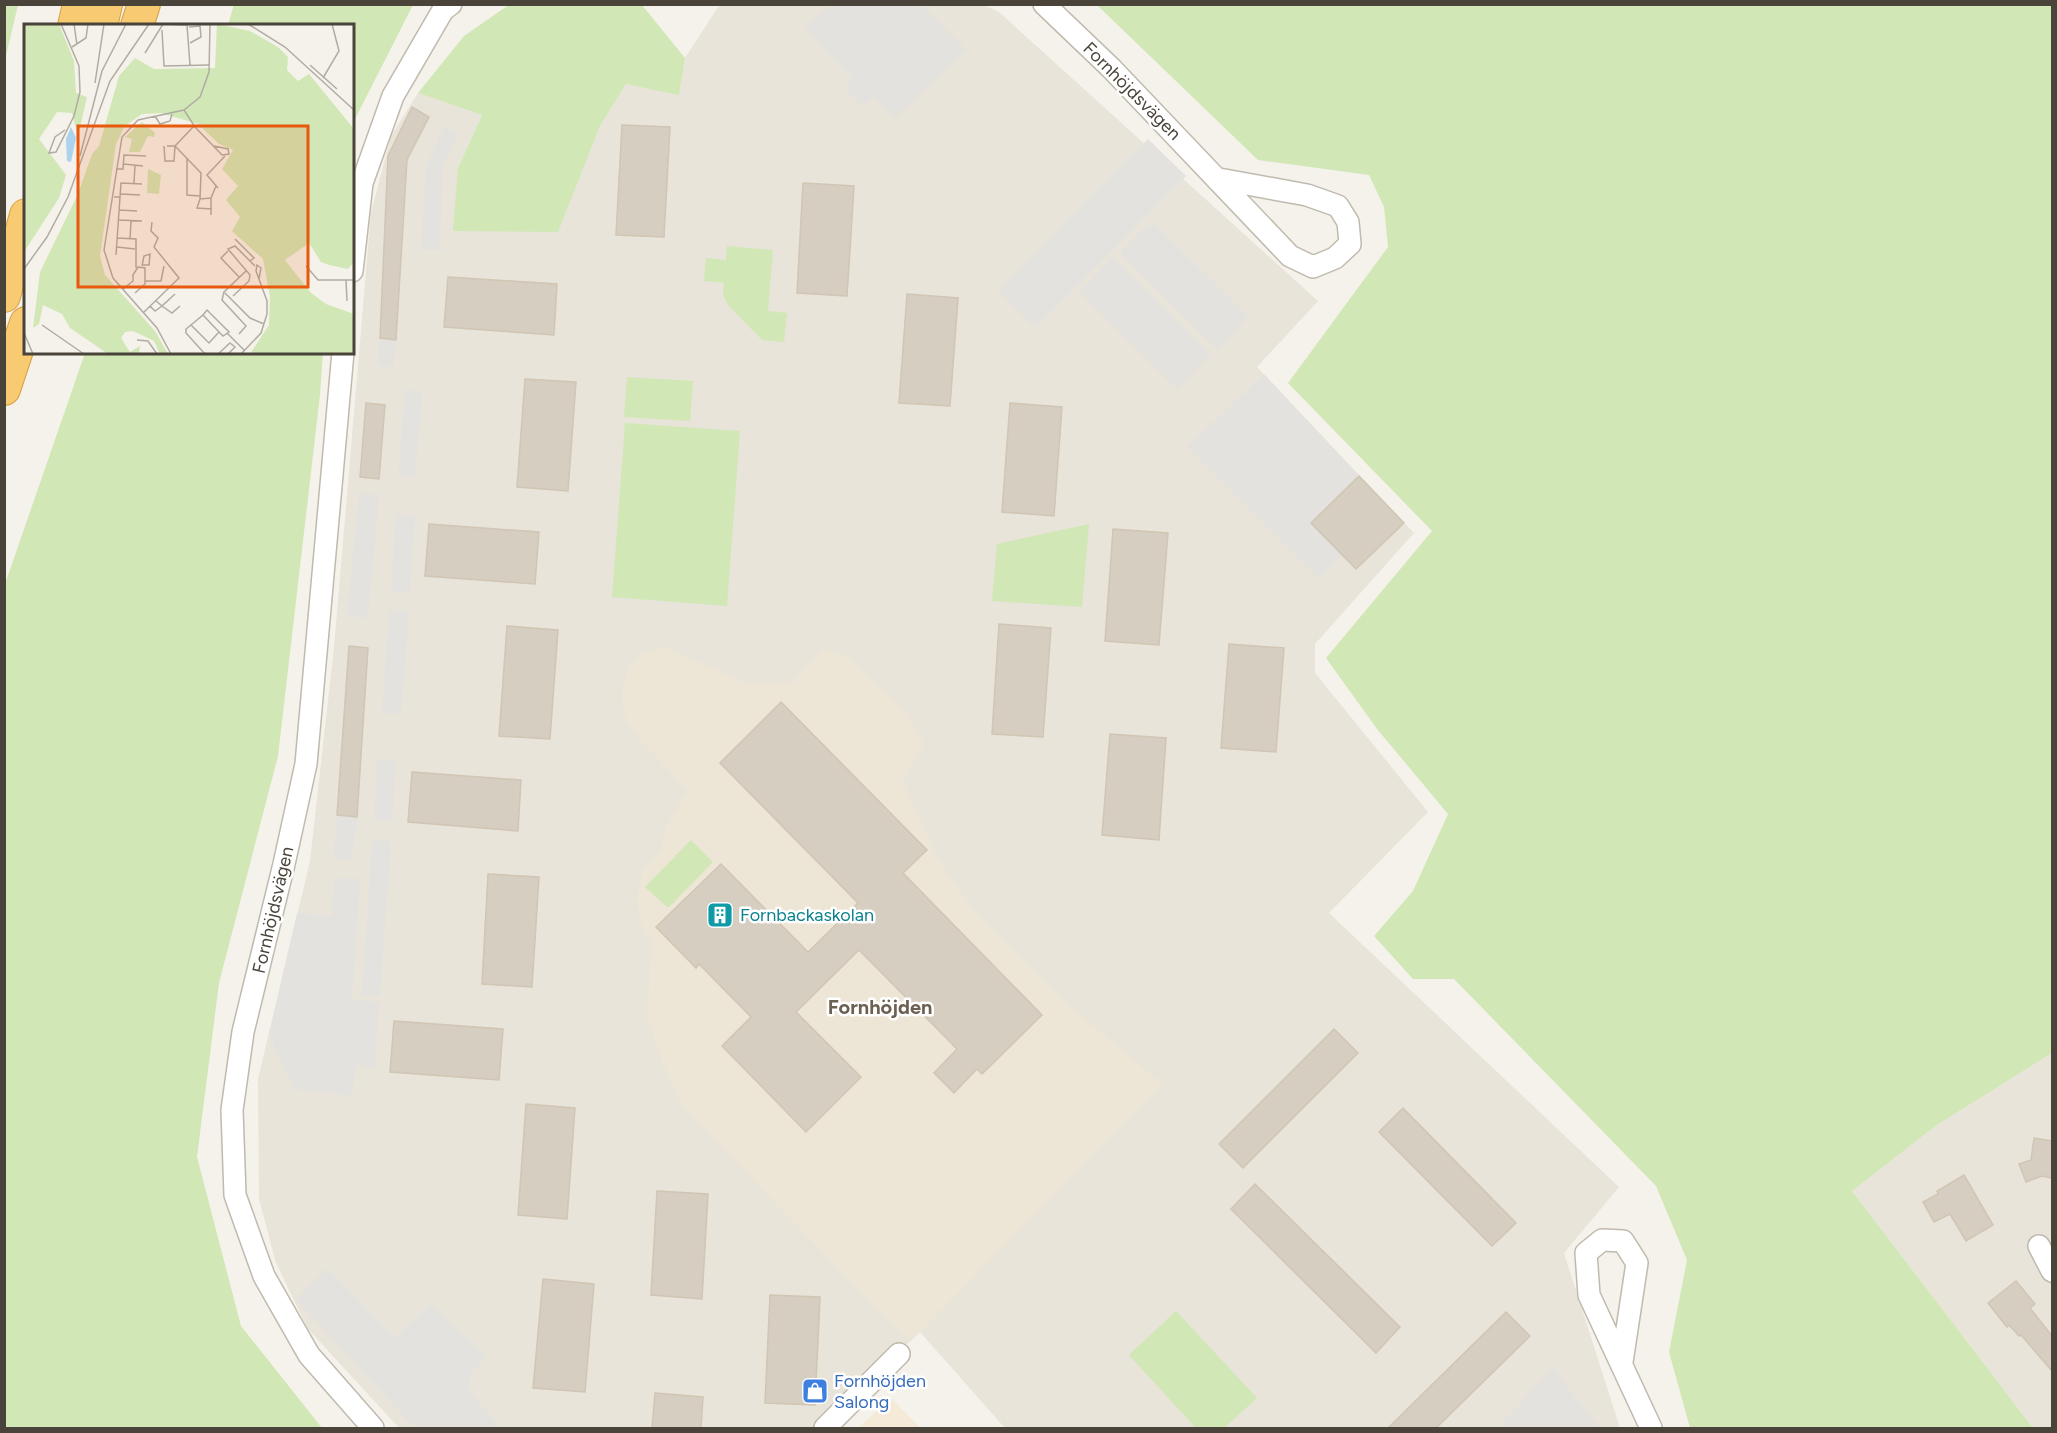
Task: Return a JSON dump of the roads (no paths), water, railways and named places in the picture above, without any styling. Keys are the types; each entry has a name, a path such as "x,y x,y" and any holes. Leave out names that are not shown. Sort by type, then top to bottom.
{"highway":[{"path":"138,24 144,4"},
{"path":"4,296 24,222"},
{"path":"4,389 24,329"}],"street":[{"path":"354,253 362,183 393,96 444,10 451,4"},
{"name":"Fornhöjdsvägen","path":"1044,4 1111,68 1290,256 1313,267 1335,258 1350,244 1348,222 1338,206 1307,195 1219,179"},
{"name":"Fornhöjdsvägen","path":"343,354 306,765 243,1032 232,1110 235,1195 264,1276 309,1355 373,1428"},
{"path":"1622,1362 1637,1263 1623,1241 1602,1240 1586,1253 1589,1295 1651,1428"},
{"path":"2039,1246 2052,1271"},
{"path":"825,1428 899,1354"}],"place":[{"name":"Fornbackaskolan","path":"720,915"},
{"name":"Fornhöjden Salong","path":"815,1391"}],"district":[{"name":"Fornhöjden","path":"880,1007"}]}
